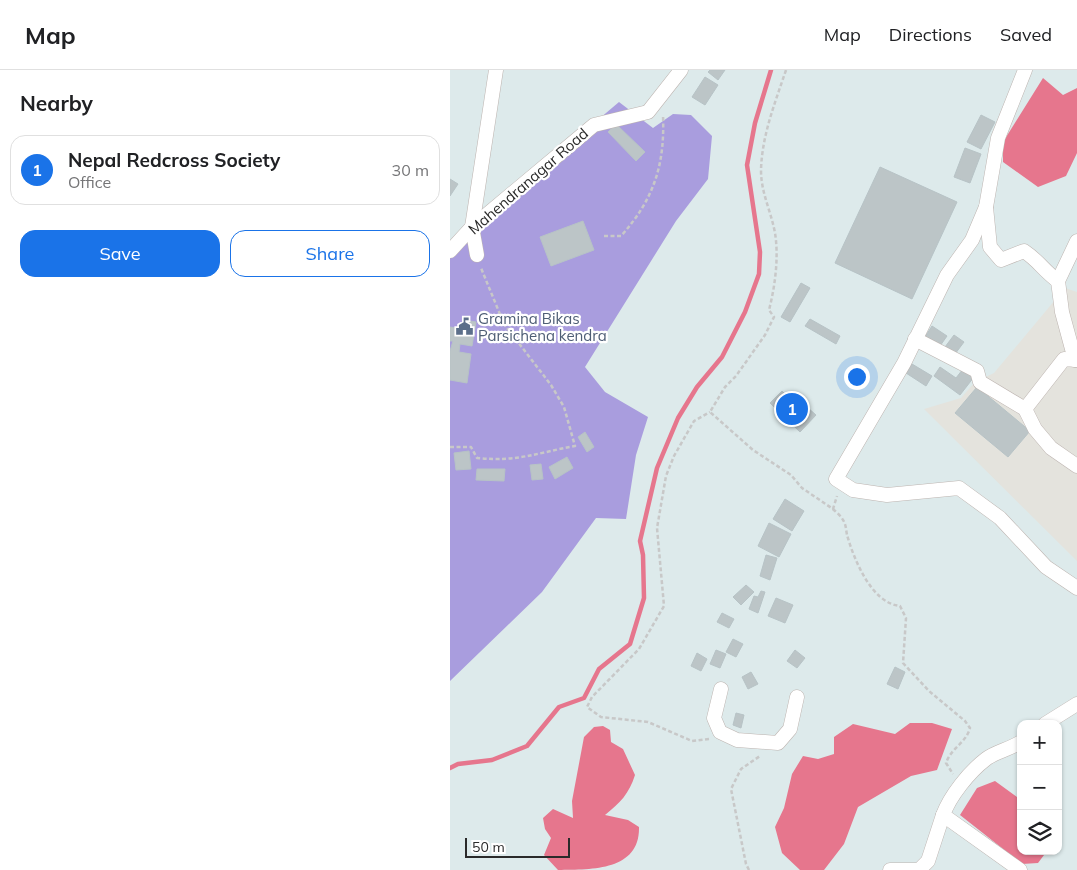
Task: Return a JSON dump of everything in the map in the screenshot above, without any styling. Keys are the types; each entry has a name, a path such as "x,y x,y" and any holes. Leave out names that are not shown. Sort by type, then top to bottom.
{"street":[{"path":"477,255 472,227 496,70"},
{"name":"Mahendranagar Road","path":"450,251 472,227 594,125 648,112 681,70"},
{"path":"1025,70 998,138 986,206 972,240 946,275 904,362 836,479 853,490 887,495 959,488 1000,518 1046,567 1077,588"},
{"path":"986,206 990,247 1001,260 1024,251 1038,260 1045,272 1058,281"},
{"path":"1025,409 1064,359 1076,360 1062,312 1058,281 1077,241"},
{"path":"915,339 977,371 980,382 1025,409 1036,429 1051,448 1077,466"},
{"path":"721,689 714,718 720,732 737,740 778,743 790,729 797,696"},
{"path":"1051,720 1077,704"},
{"path":"890,870 919,870 928,861 948,803 987,758 1010,750 1017,745"},
{"path":"943,815 1020,870"}],"path":[{"path":"720,732 713,738 692,741 648,722 601,717 588,707 592,696 639,649 664,606 657,528 666,476 694,421 710,412 725,387 736,376 765,334 774,317 769,310 774,292 775,235 762,192 761,171 764,135 786,70"},
{"path":"604,236 621,236 637,217 650,196 659,166 663,137 661,96"},
{"path":"450,447 471,447 477,458 501,460 534,457 574,446 564,407 551,384 504,324 477,255"},
{"path":"710,412 753,450 791,476 802,488 833,509 844,521 854,556 867,580 881,598 892,605 900,606 906,618 903,663 929,690 965,721 970,728 967,738 949,754 946,763 950,772 964,784"},
{"path":"833,509 836,497 842,489 853,490"},
{"path":"749,870 731,789 741,769 778,743"}],"shaded area":[{"path":"1043,78 1063,95 1077,88 1077,153 1066,176 1038,187 1003,162 1003,142"},
{"path":"619,102 653,128 673,114 691,115 712,136 708,179 676,221 585,367 605,392 648,417 636,455 626,519 596,518 542,592 450,681 450,245"},
{"path":"1065,288 1077,292 1077,561 924,409 961,398 975,382 994,373"},
{"path":"910,723 932,723 952,729 937,770 911,776 858,807 844,844 824,870 800,870 782,853 775,827 784,808 792,774 803,756 818,759 834,754 834,737 853,724 895,734"},
{"path":"603,726 610,730 611,742 623,749 635,775 630,788 623,798 605,815 628,820 639,827 637,841 632,852 623,860 612,865 600,868 558,870 544,855 551,838 545,829 543,818 553,809 573,818 572,801 584,737 594,727"},
{"path":"995,781 1017,797 1017,855 1044,855 1038,863 1022,864 960,815 977,788"}],"building":[{"path":"710,70 725,70 718,80 708,72"},
{"path":"705,77 718,85 705,105 692,97"},
{"path":"981,115 995,122 981,149 967,142"},
{"path":"616,124 645,152 636,161 608,132"},
{"path":"965,148 981,154 970,183 954,177"},
{"path":"880,167 957,202 912,299 835,263"},
{"path":"450,179 458,184 450,196"},
{"path":"583,221 594,250 551,266 540,237"},
{"path":"801,283 810,288 790,322 781,317"},
{"path":"810,319 840,336 836,344 805,326"},
{"path":"464,320 476,322 472,346 460,344 459,352 471,354 467,383 450,380 450,351 453,341 450,341 450,327 462,329"},
{"path":"932,326 947,336 940,346 925,337"},
{"path":"954,335 964,342 955,354 945,347"},
{"path":"912,364 932,376 926,386 906,373"},
{"path":"940,367 956,378 963,369 974,377 960,395 934,376"},
{"path":"977,387 1030,431 1008,457 955,413"},
{"path":"782,391 795,404 799,400 816,415 800,432 770,403"},
{"path":"585,432 594,447 587,452 578,437"},
{"path":"469,451 471,469 456,470 454,453"},
{"path":"567,457 573,468 555,479 549,467"},
{"path":"541,464 543,479 532,480 530,465"},
{"path":"477,469 505,469 504,481 476,480"},
{"path":"785,499 804,511 792,531 773,519"},
{"path":"769,523 791,534 779,557 758,546"},
{"path":"766,555 777,558 770,580 760,576"},
{"path":"746,585 754,592 741,605 733,597"},
{"path":"761,591 765,592 758,613 749,609 754,596 758,597"},
{"path":"776,598 793,605 785,623 768,616"},
{"path":"722,613 734,619 729,628 717,622"},
{"path":"733,639 743,644 736,657 726,652"},
{"path":"716,650 726,654 720,668 710,664"},
{"path":"795,650 805,658 797,668 787,661"},
{"path":"697,653 707,659 701,671 691,666"},
{"path":"895,667 905,672 898,689 887,684"},
{"path":"751,672 758,684 748,689 742,677"},
{"path":"736,713 744,715 741,728 733,725"}],"waterway":[{"path":"450,768 458,764 492,760 527,746 559,707 584,698 599,669 630,644 644,598 643,555 640,541 657,468 678,418 697,387 722,357 745,312 759,274 760,252 747,165 755,123 771,70"}],"place":[{"name":"Gramina Bikas Parsichena kendra","path":"464,327"},
{"name":"Nepal Redcross Society","path":"792,409"}]}
